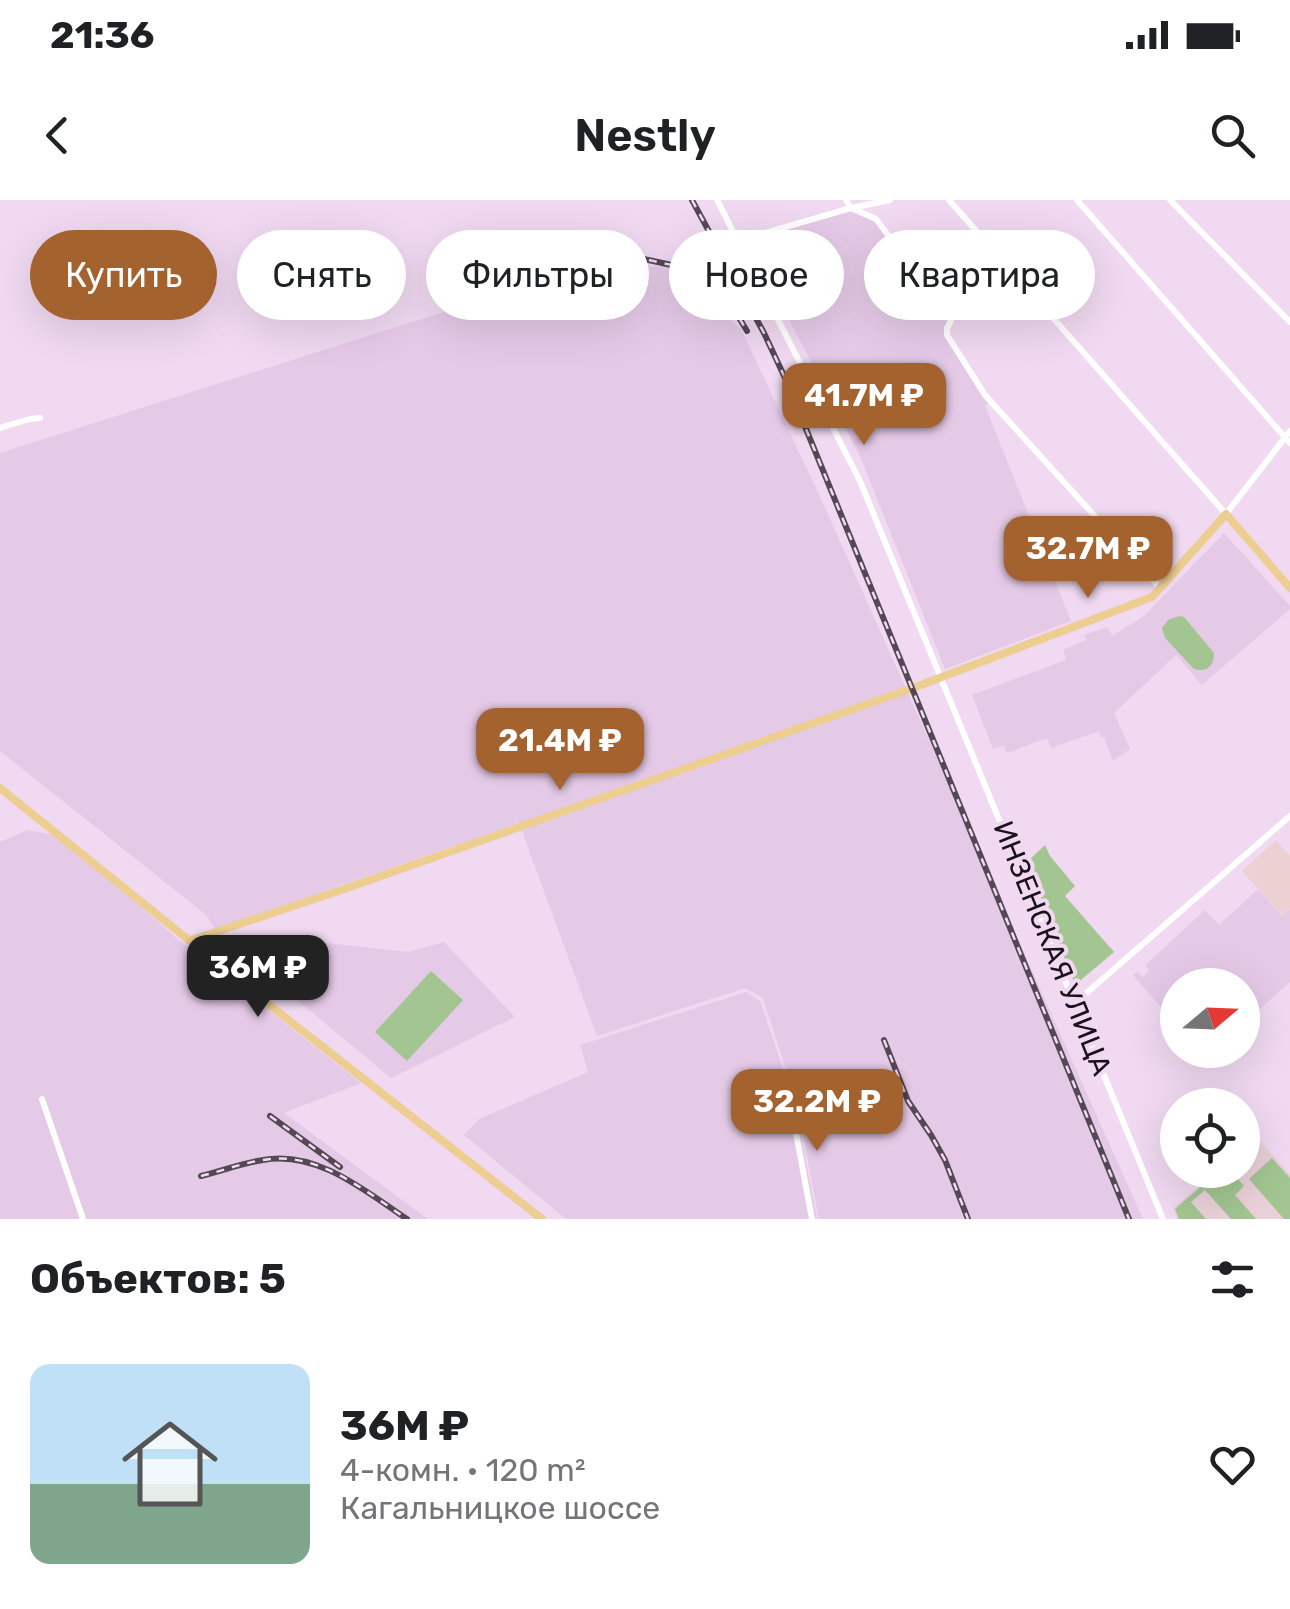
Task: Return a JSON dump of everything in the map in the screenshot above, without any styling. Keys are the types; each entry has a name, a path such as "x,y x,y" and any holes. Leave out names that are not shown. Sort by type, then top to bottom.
{"main road":[{"path":"190,941 942,678 1152,597 1226,514 1290,588"},
{"path":"0,788 542,1219"}],"street":[{"name":"ИНЗЕНСКАЯ УЛИЦА","path":"716,200 732,230"},
{"path":"846,200 851,208 876,220 948,315 948,334 985,395 1160,588"},
{"path":"776,230 890,200"},
{"path":"949,200 1226,514 1288,437 1077,200"},
{"path":"1170,200 1290,322"},
{"name":"ИНЗЕНСКАЯ УЛИЦА","path":"778,320 860,481 1164,1219"},
{"path":"0,428 40,418"},
{"path":"1075,1003 1290,816"},
{"path":"789,1095 812,1219"},
{"path":"42,1099 83,1219"}],"shaded area":[{"path":"851,209 875,220 882,230 864,230 864,320 948,320 946,335 988,404 985,406 1071,621 945,669 859,454 789,320 844,320 844,230 778,230"},
{"path":"669,266 669,320 731,320 741,329 822,501 1143,1219 819,1219 796,1100 763,998 745,988 597,1036 519,823 215,929 205,914 0,751 0,453 426,317 649,320 649,267"},
{"path":"1224,533 1290,609 1202,685 1176,655 1114,713 1130,749 1113,761 1099,731 1051,748 1047,738 1007,753 1003,745 993,749 972,695 1066,660 1063,650 1086,640 1084,635 1107,627 1112,636 1144,616"},
{"path":"28,830 60,836 179,940 361,1083 284,1113 428,1219 0,1219 0,842"},
{"path":"1276,840 1290,856 1290,908 1282,915 1242,871"},
{"path":"1258,889 1282,916 1290,909 1290,982 1260,1009 1260,968 1160,968 1160,1006 1133,975 1137,972 1143,977 1149,971 1145,965 1205,910 1219,925"},
{"path":"309,941 409,952 444,942 515,1017 391,1078 274,981"},
{"path":"746,992 760,1001 794,1100 817,1219 566,1219 464,1135 479,1119 588,1072 580,1045"},
{"path":"1260,1141 1290,1175 1290,1219 1177,1219 1173,1208 1196,1188 1260,1188"}],"green space":[{"path":"1179,616 1214,653 1213,662 1206,669 1194,669 1165,638 1162,628 1168,620"},
{"path":"1045,845 1075,886 1065,896 1114,952 1075,985 1027,862"},
{"path":"431,971 463,1000 407,1061 375,1032"},
{"path":"1272,1158 1290,1178 1290,1219 1284,1219 1257,1188 1260,1188 1260,1169"},
{"path":"1199,1188 1242,1188 1235,1195 1256,1219 1231,1219 1205,1190 1191,1202 1206,1219 1179,1219 1175,1209"}],"railway":[{"path":"692,200 786,380 1129,1219"},
{"path":"649,260 681,267 708,284 732,306 747,331"},
{"path":"884,1040 908,1101 945,1160 968,1219"},
{"path":"270,1116 340,1167"},
{"path":"201,1176 263,1160 302,1161 339,1175 407,1219"}]}
